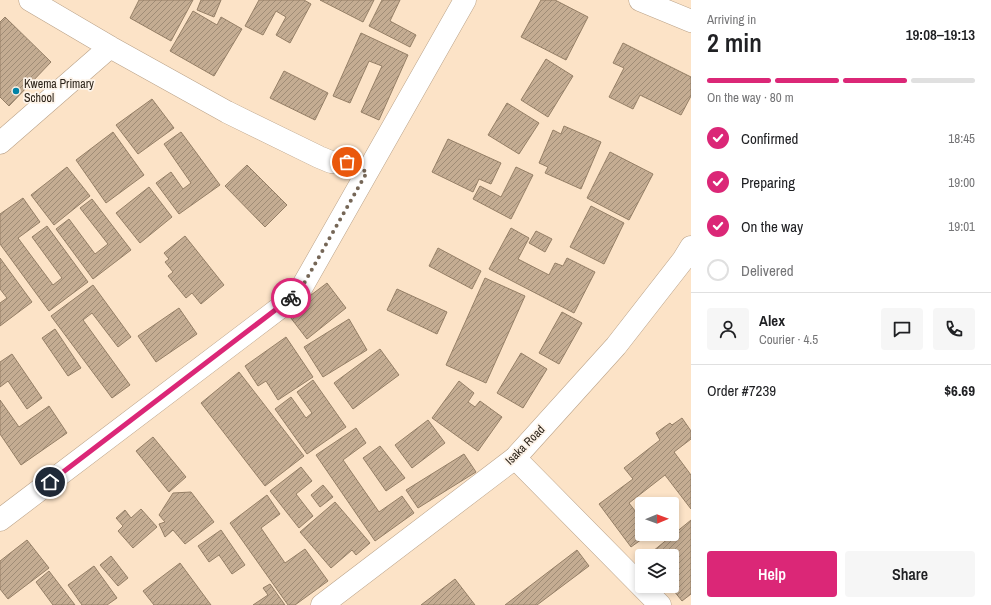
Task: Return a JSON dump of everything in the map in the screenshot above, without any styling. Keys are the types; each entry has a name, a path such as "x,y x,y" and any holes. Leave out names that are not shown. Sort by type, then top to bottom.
{"street":[{"path":"30,0 110,47 227,112 319,157 331,162 347,162 367,172"},
{"path":"0,520 298,294 464,0"},
{"path":"640,0 691,21"},
{"path":"0,143 110,47"},
{"name":"Isaka Road","path":"322,605 515,458 616,346 688,259"},
{"path":"515,458 660,605"}],"building":[{"path":"139,0 193,0 171,41 130,18"},
{"path":"201,0 221,0 214,17 197,10"},
{"path":"259,0 304,0 311,4 290,43 276,35 286,17 276,11 263,35 245,26"},
{"path":"320,0 374,0 363,22"},
{"path":"382,0 400,0 390,21 416,35 410,47 369,26"},
{"path":"541,0 555,0 588,17 566,60 521,37"},
{"path":"193,11 217,25 221,17 242,29 214,76 170,51"},
{"name":"Kwema Primary School","path":"5,17 51,62 9,106 0,97 0,22"},
{"path":"361,33 408,55 379,120 361,112 382,66 369,61 350,103 333,96"},
{"path":"623,43 691,77 691,96 681,115 640,95 633,109 609,97 624,68 613,63"},
{"path":"546,59 573,76 548,117 521,100"},
{"path":"284,71 328,93 315,120 270,98"},
{"path":"152,99 174,128 138,154 116,125"},
{"path":"507,103 539,123 519,154 488,135"},
{"path":"564,126 601,142 581,189 545,173 548,167 539,163 553,130 561,134"},
{"path":"113,132 144,175 106,203 76,160"},
{"path":"181,132 220,185 179,214 156,183 171,172 183,189 191,183 164,144"},
{"path":"448,139 501,163 491,184 479,179 473,192 432,172"},
{"path":"610,152 653,174 629,220 587,198"},
{"path":"247,165 287,205 265,227 225,186"},
{"path":"67,167 90,196 54,225 31,195"},
{"path":"516,167 533,175 511,219 473,199 480,186 501,197"},
{"path":"149,187 172,217 140,243 116,213"},
{"path":"23,198 40,222 18,238 53,285 62,278 32,237 47,226 88,282 49,311 0,244 0,214"},
{"path":"92,199 131,250 93,279 56,229 69,219 95,254 108,244 80,208"},
{"path":"591,206 624,223 604,264 570,247"},
{"path":"511,228 529,238 518,259 549,275 555,263 563,266 567,258 595,272 574,313 489,269"},
{"path":"536,231 552,239 545,252 529,243"},
{"path":"185,236 224,285 201,304 192,293 186,298 168,276 173,272 165,262 169,259 164,253"},
{"path":"438,248 481,271 472,289 429,266"},
{"path":"0,258 32,302 0,326 0,303 7,298 0,289"},
{"path":"485,278 525,296 486,383 446,365"},
{"path":"327,283 346,308 307,339 287,313"},
{"path":"93,285 131,337 118,347 92,313 83,320 130,385 112,398 51,316"},
{"path":"397,289 447,312 437,334 387,310"},
{"path":"179,308 197,334 156,362 138,336"},
{"path":"562,312 582,323 559,364 539,353"},
{"path":"349,319 367,350 323,377 304,347"},
{"path":"55,329 81,368 68,376 42,338"},
{"path":"286,337 313,377 278,400 266,381 258,386 245,366"},
{"path":"380,349 399,375 353,409 334,383"},
{"path":"521,353 547,369 523,408 497,393"},
{"path":"12,354 42,398 27,409 8,381 0,387 0,362"},
{"path":"239,372 304,456 265,486 201,403"},
{"path":"313,380 346,427 307,454 275,409 291,397 306,418 312,413 297,392"},
{"path":"459,381 474,393 468,402 475,407 480,401 502,417 478,451 432,418"},
{"path":"0,400 19,427 49,406 67,433 21,465 0,434"},
{"path":"682,418 691,431 691,439 674,452 691,475 691,509 665,475 629,503 635,511 635,541 639,541 631,547 599,504 633,479 624,468 660,440 656,433 670,423 672,425"},
{"path":"428,420 445,443 412,468 395,445"},
{"path":"356,428 366,443 343,460 379,512 402,496 414,513 375,541 316,455"},
{"path":"153,437 186,477 169,492 136,451"},
{"path":"380,446 405,478 386,491 363,458"},
{"path":"464,454 476,472 418,508 406,490"},
{"path":"301,467 312,481 296,494 313,516 299,528 270,491"},
{"path":"323,485 333,497 320,507 311,495"},
{"path":"191,492 214,522 185,544 173,530 165,537 159,524 165,522 159,515 173,493"},
{"path":"267,495 280,514 261,528 285,563 305,549 328,581 295,605 288,605 230,523"},
{"path":"335,502 370,543 356,555 352,550 331,568 300,532"},
{"path":"141,509 157,527 133,548 118,531 123,526 116,518 125,510 131,518"},
{"path":"691,520 691,594 682,601 676,593 679,593 679,549 656,549 665,541 679,541 679,530"},
{"path":"221,530 245,565 232,574 219,555 209,562 198,546"},
{"path":"27,540 49,568 8,599 0,589 0,561"},
{"path":"577,550 589,566 537,605 505,605"},
{"path":"111,556 128,578 118,586 100,565"},
{"path":"180,563 211,605 154,605 143,591"},
{"path":"94,566 117,598 107,605 82,605 68,585"},
{"path":"49,571 75,605 53,605 36,582"},
{"path":"455,579 475,605 421,605"},
{"path":"270,584 285,605 253,605 268,595 263,588"}],"way so far":[{"path":"291,298 298,294 367,172 347,162"}],"place":[{"name":"Kwema Primary School","path":"16,91"}],"route":[{"path":"50,482 291,298"}]}
